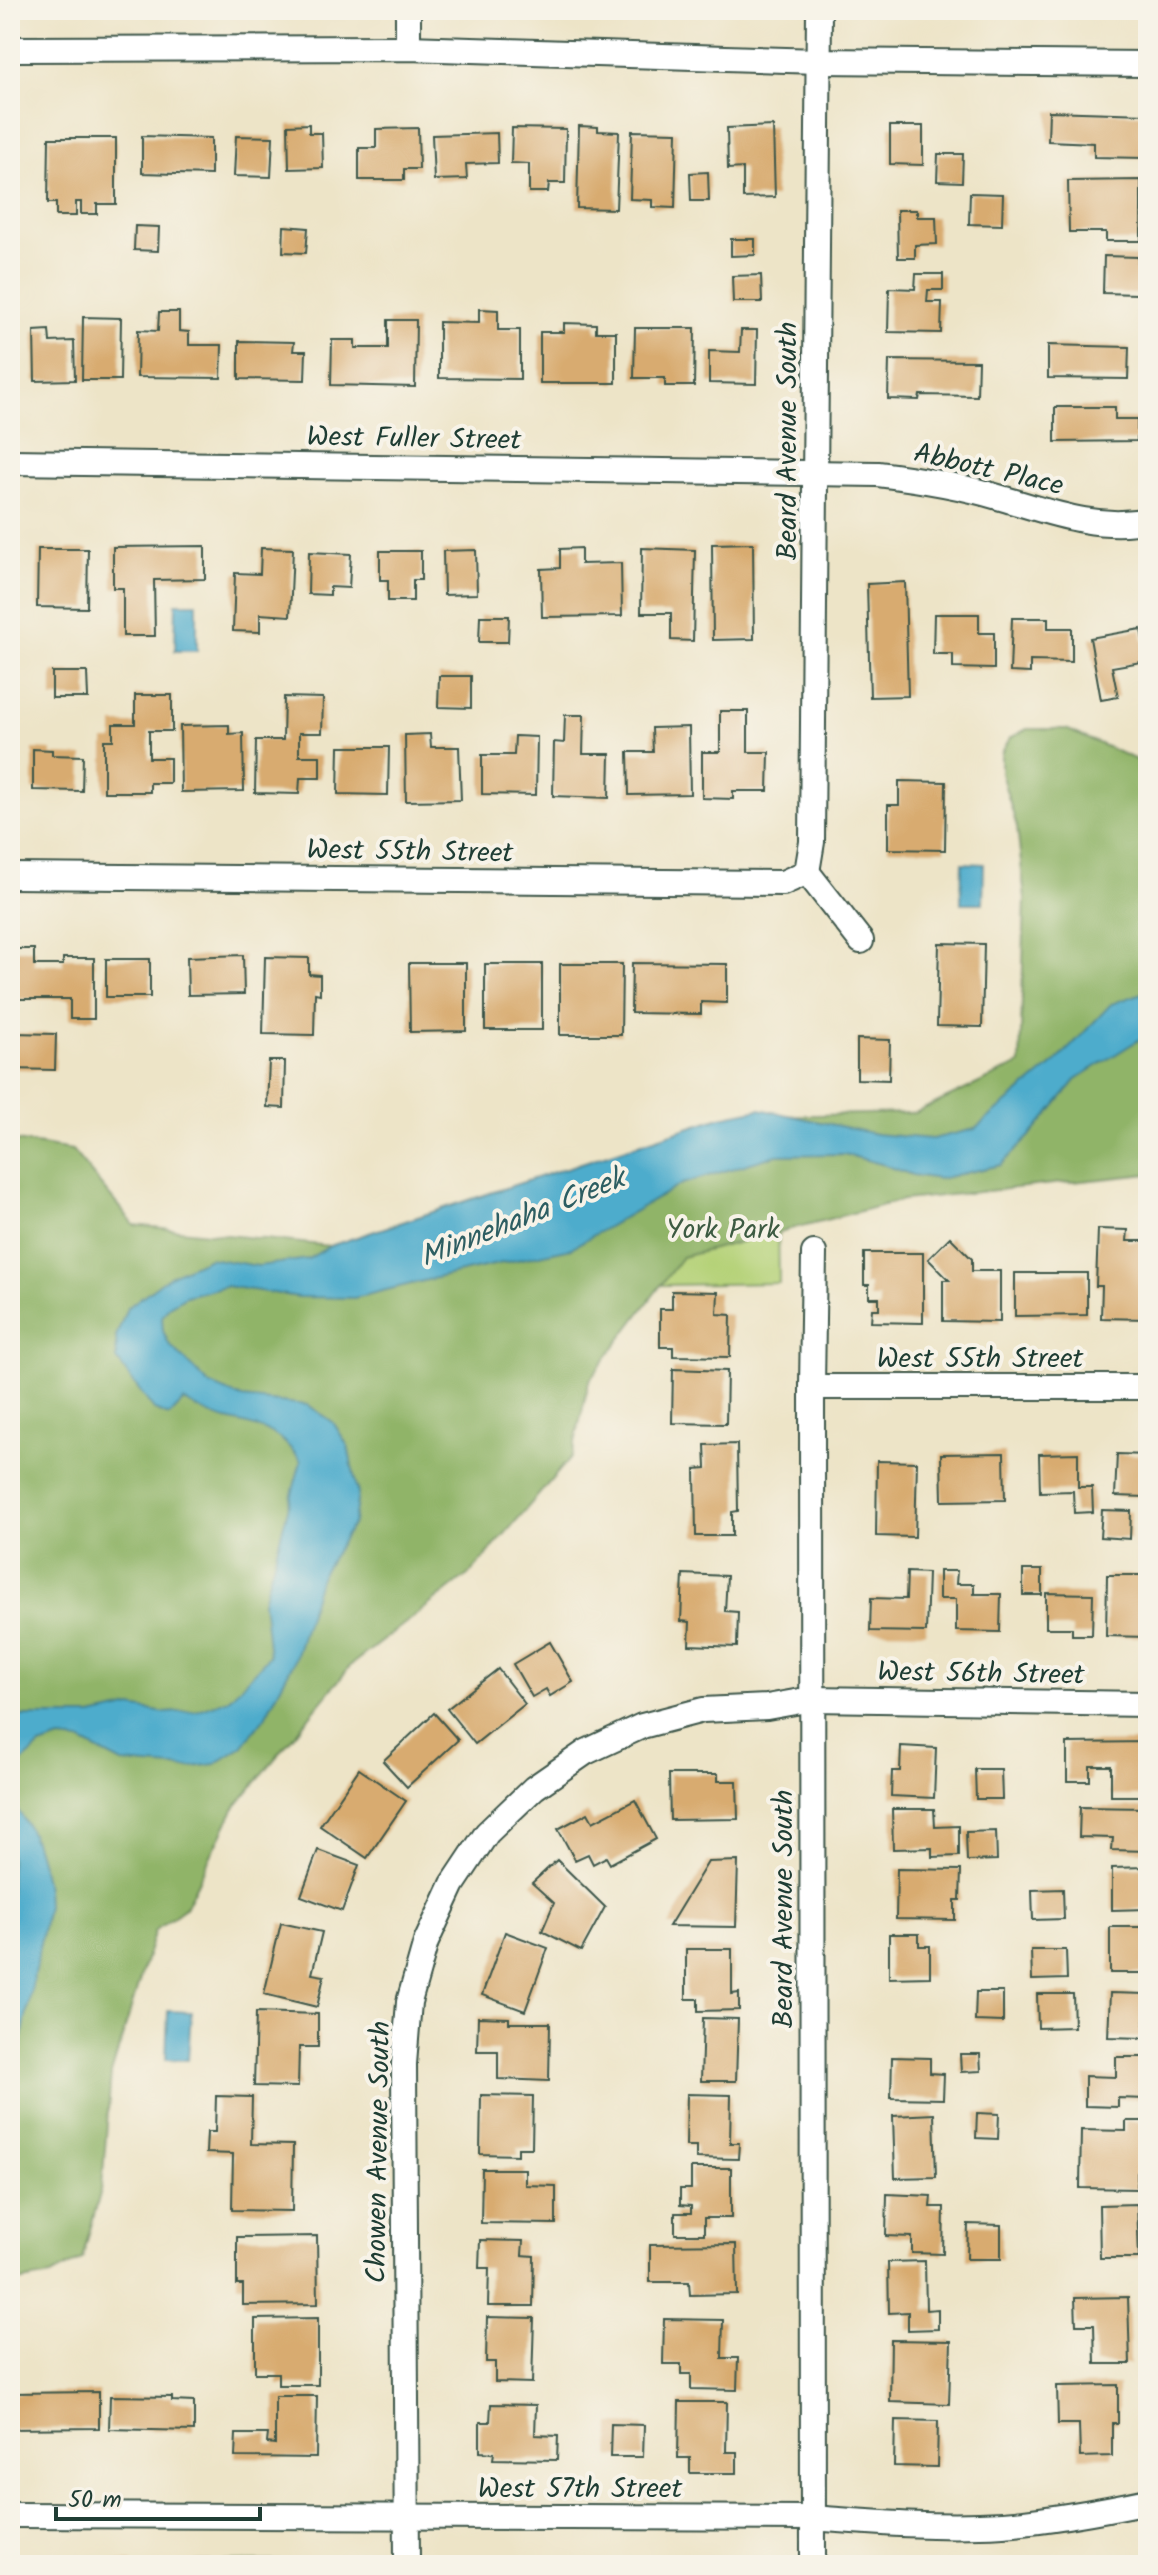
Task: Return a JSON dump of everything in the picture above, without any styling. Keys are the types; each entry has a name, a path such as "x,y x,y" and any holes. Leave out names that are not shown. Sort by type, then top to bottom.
{"street":[{"path":"408,10 408,48"},
{"name":"Beard Avenue South","path":"807,872 812,842 819,10"},
{"path":"10,49 408,48 819,61 1148,64"},
{"name":"West Fuller Street","path":"10,462 816,472"},
{"name":"Abbott Place","path":"816,472 878,474 940,482 999,497 1044,513 1089,521 1148,520"},
{"path":"807,872 861,941"},
{"name":"West 55th Street","path":"10,876 783,883 807,872"},
{"name":"Beard Avenue South","path":"813,2565 814,1253"},
{"name":"West 55th Street","path":"812,1387 1148,1387"},
{"name":"West 56th Street","path":"812,1699 1148,1704"},
{"name":"Chowen Avenue South","path":"407,2565 404,2064 409,2002 426,1942 453,1884 487,1833 534,1788 586,1752 642,1726 703,1710 767,1707 812,1699"},
{"name":"West 57th Street","path":"10,2515 813,2518 907,2526 1003,2524 1099,2512 1148,2501"}],"green space":[{"path":"1027,729 1066,729 1148,765 1148,1174 903,1200 682,1257 589,1381 572,1456 473,1571 352,1664 234,1809 185,1908 155,1930 111,2074 102,2186 82,2259 51,2276 10,2283 10,1398 17,1391 17,1372 10,1356 10,1140 72,1150 134,1225 330,1246 721,1117 915,1113 1020,1064 1025,899 1017,827 1001,773 1001,754 1010,738"},
{"name":"York Park","path":"777,1155 779,1283 447,1289"},
{"path":"365,2561 365,2565 196,2565 196,2562"}],"water":[{"path":"176,603 197,603 197,651 175,651"},
{"path":"962,863 984,864 983,903 961,903"},
{"name":"Minnehaha Creek","path":"1148,991 1148,1034 1078,1078 1033,1133 1001,1165 939,1179 912,1175 844,1154 777,1155 682,1184 571,1248 354,1298 299,1297 225,1286 186,1296 169,1306 162,1317 163,1331 169,1344 209,1384 242,1398 308,1405 333,1422 348,1446 358,1494 354,1522 320,1577 294,1661 265,1717 242,1747 215,1764 186,1768 122,1763 80,1741 60,1739 40,1746 14,1769 10,1784 10,1746 15,1737 10,1730 10,1712 18,1716 91,1716 132,1707 165,1713 196,1711 229,1699 269,1656 263,1601 301,1461 286,1443 271,1433 219,1418 184,1401 169,1416 154,1410 117,1360 116,1337 127,1308 171,1275 209,1258 258,1266 308,1259 330,1246 721,1117 760,1109 876,1134 932,1139 975,1129 1056,1062 1111,1004"},
{"path":"10,1802 32,1836 44,1880 47,1906 10,2102"},
{"path":"168,2011 191,2012 188,2060 166,2059"}],"building":[{"path":"1049,111 1146,114 1145,158 1094,157 1094,143 1048,141"},
{"path":"309,124 309,133 322,133 323,168 289,169 288,125"},
{"path":"579,126 619,132 616,209 577,208"},
{"path":"773,126 775,197 743,198 743,168 728,169 727,128"},
{"path":"890,126 923,126 923,165 890,164"},
{"path":"418,128 419,169 404,169 404,180 359,180 359,148 376,148 376,129"},
{"path":"512,128 566,129 565,183 549,183 548,192 529,192 529,164 511,163"},
{"path":"632,131 677,132 675,208 652,207 652,200 630,199"},
{"path":"497,133 498,163 466,164 467,179 434,180 432,135"},
{"path":"142,136 211,138 211,175 142,173"},
{"path":"236,136 273,137 271,177 234,176"},
{"path":"49,138 116,138 116,204 97,204 97,214 81,214 81,202 76,202 76,216 56,216 56,203 48,203"},
{"path":"938,154 963,154 962,182 937,181"},
{"path":"708,172 709,201 691,201 690,173"},
{"path":"1141,180 1141,241 1106,241 1106,232 1069,232 1068,181"},
{"path":"970,193 1003,194 1002,225 969,224"},
{"path":"897,210 917,210 917,217 936,217 937,244 915,245 915,258 898,258"},
{"path":"135,226 159,227 158,251 134,250"},
{"path":"284,226 308,228 306,253 283,252"},
{"path":"731,239 755,239 755,255 731,256"},
{"path":"1104,256 1138,257 1137,294 1103,293"},
{"path":"916,274 943,274 943,290 928,290 927,302 942,302 941,333 888,332 889,288 915,289"},
{"path":"761,275 762,302 733,302 732,276"},
{"path":"479,309 498,310 498,330 520,330 520,379 439,378 439,322 479,323"},
{"path":"159,312 179,312 179,331 189,332 189,345 222,345 221,378 137,377 138,330 158,331"},
{"path":"83,317 121,318 120,380 82,380"},
{"path":"388,320 416,320 415,387 331,385 332,340 355,340 355,348 388,348"},
{"path":"564,323 596,324 596,332 616,332 616,383 540,383 540,332 564,332"},
{"path":"635,328 695,328 694,386 665,386 665,378 634,378"},
{"path":"49,330 50,342 74,341 75,380 35,381 34,331"},
{"path":"741,330 757,330 756,384 709,383 709,351 740,352"},
{"path":"239,341 294,342 293,351 306,351 305,380 239,379"},
{"path":"1048,345 1129,347 1128,379 1048,378"},
{"path":"889,360 978,361 977,396 920,395 919,400 888,399"},
{"path":"1055,407 1115,407 1115,419 1137,419 1137,441 1055,442"},
{"path":"753,543 754,639 713,640 712,544"},
{"path":"205,546 205,579 154,580 155,636 123,636 123,588 113,588 113,547"},
{"path":"261,548 293,549 290,616 260,614 260,632 233,631 235,573 260,574"},
{"path":"581,548 581,564 621,563 622,616 542,617 541,569 560,568 560,549"},
{"path":"642,548 695,550 693,641 671,640 671,613 641,613"},
{"path":"38,549 88,549 87,608 37,607"},
{"path":"476,550 477,594 444,595 443,551"},
{"path":"380,551 421,551 421,580 413,580 413,601 388,601 388,580 380,580"},
{"path":"309,552 351,554 349,588 330,587 330,595 308,594"},
{"path":"905,582 908,696 870,697 867,584"},
{"path":"934,614 979,614 979,633 994,633 994,669 953,668 953,654 933,654"},
{"path":"480,616 509,616 508,642 479,642"},
{"path":"1012,618 1048,618 1048,628 1072,628 1072,662 1030,661 1030,673 1010,672"},
{"path":"1141,629 1147,661 1112,667 1118,697 1101,700 1090,638"},
{"path":"52,672 87,672 88,698 52,698"},
{"path":"439,676 471,676 471,708 438,707"},
{"path":"135,695 172,695 172,731 149,731 149,758 170,758 170,783 150,783 150,792 104,792 104,740 113,740 113,724 135,724"},
{"path":"284,697 323,698 322,733 299,733 299,756 320,756 320,778 300,778 299,794 255,793 256,740 283,740"},
{"path":"720,711 748,711 748,752 769,752 768,791 733,791 733,799 702,798 702,752 720,752"},
{"path":"565,715 584,715 583,754 610,754 609,798 553,796 554,742 564,743"},
{"path":"229,725 229,734 243,733 244,791 181,792 180,726"},
{"path":"689,727 690,794 629,795 628,752 653,752 652,728"},
{"path":"430,734 431,747 459,747 461,800 406,801 405,735"},
{"path":"515,736 537,737 536,795 482,794 482,755 514,755"},
{"path":"339,747 389,747 388,795 338,794"},
{"path":"33,749 52,750 52,755 83,756 82,791 33,790"},
{"path":"899,781 946,782 945,850 888,849 888,805 899,805"},
{"path":"939,943 984,944 982,1027 937,1026"},
{"path":"10,949 34,949 34,965 63,965 63,958 94,958 94,1019 70,1019 70,999 10,999"},
{"path":"243,955 244,994 188,995 187,957"},
{"path":"265,957 309,958 309,974 320,975 320,994 315,993 314,1035 263,1034"},
{"path":"106,959 150,959 150,997 106,997"},
{"path":"409,963 466,963 466,1031 410,1032"},
{"path":"632,963 727,964 727,1003 701,1002 701,1014 631,1013"},
{"path":"485,964 542,964 542,1030 485,1030"},
{"path":"560,964 622,964 621,1035 560,1035"},
{"path":"13,1033 56,1034 55,1070 12,1069"},
{"path":"857,1039 890,1040 889,1080 857,1079"},
{"path":"269,1061 285,1061 284,1108 267,1107"},
{"path":"1098,1229 1128,1230 1127,1241 1147,1241 1148,1319 1101,1318 1102,1286 1096,1286"},
{"path":"950,1237 972,1259 972,1271 1000,1271 1000,1322 943,1321 943,1280 949,1280 928,1259"},
{"path":"864,1253 923,1253 923,1323 871,1322 872,1309 879,1309 879,1298 869,1298 869,1285 864,1285"},
{"path":"1015,1273 1087,1273 1087,1315 1015,1316"},
{"path":"672,1291 718,1292 717,1314 731,1315 730,1357 673,1356 673,1347 660,1347 660,1309 672,1309"},
{"path":"673,1369 727,1371 726,1424 672,1423"},
{"path":"737,1444 738,1511 732,1512 732,1536 696,1536 695,1469 706,1468 705,1445"},
{"path":"1004,1453 1005,1500 942,1501 941,1454"},
{"path":"1078,1453 1078,1487 1092,1487 1093,1512 1074,1513 1073,1491 1040,1492 1039,1454"},
{"path":"1117,1454 1148,1455 1148,1497 1115,1496"},
{"path":"877,1461 917,1462 915,1537 876,1536"},
{"path":"1102,1510 1131,1511 1130,1539 1100,1537"},
{"path":"1023,1570 1042,1570 1042,1595 1023,1595"},
{"path":"939,1571 957,1571 956,1584 974,1584 974,1594 1001,1594 1000,1632 956,1631 956,1599 939,1599"},
{"path":"907,1572 928,1573 926,1632 870,1631 871,1598 906,1599"},
{"path":"683,1574 727,1576 725,1611 738,1612 737,1647 689,1645 690,1622 681,1621"},
{"path":"1107,1575 1148,1575 1148,1637 1106,1636"},
{"path":"1046,1593 1093,1594 1092,1635 1072,1635 1072,1628 1046,1628"},
{"path":"550,1642 573,1682 550,1696 546,1689 532,1697 513,1664"},
{"path":"498,1669 525,1704 475,1744 447,1709"},
{"path":"434,1713 458,1740 407,1787 383,1761"},
{"path":"1148,1742 1148,1796 1111,1796 1111,1766 1090,1766 1090,1781 1067,1781 1067,1743"},
{"path":"901,1746 936,1748 934,1798 891,1796 892,1771 900,1771"},
{"path":"359,1769 406,1801 367,1858 320,1826"},
{"path":"975,1769 1001,1769 1002,1799 976,1799"},
{"path":"669,1774 718,1774 718,1781 737,1781 738,1819 670,1820"},
{"path":"635,1800 656,1839 610,1864 606,1857 593,1864 588,1854 575,1860 558,1829 588,1813 593,1822"},
{"path":"1080,1807 1148,1808 1147,1851 1112,1850 1113,1838 1079,1837"},
{"path":"892,1809 934,1809 935,1827 959,1826 959,1856 932,1857 932,1848 893,1849"},
{"path":"996,1831 997,1860 967,1861 966,1832"},
{"path":"318,1850 359,1865 342,1911 301,1896"},
{"path":"557,1860 605,1907 581,1951 542,1931 554,1903 532,1883"},
{"path":"738,1861 736,1927 669,1926 708,1862"},
{"path":"1146,1867 1147,1909 1112,1910 1112,1868"},
{"path":"897,1869 961,1870 960,1900 955,1900 955,1920 896,1919"},
{"path":"1063,1889 1064,1919 1033,1920 1032,1890"},
{"path":"281,1923 322,1932 312,1974 324,1976 317,2007 264,1994"},
{"path":"1110,1927 1148,1927 1148,1973 1110,1973"},
{"path":"505,1932 548,1948 525,2011 482,1995"},
{"path":"889,1934 919,1934 919,1946 930,1946 930,1977 889,1978"},
{"path":"686,1949 732,1949 732,1994 739,1993 739,2010 698,2011 698,1999 686,1999"},
{"path":"1031,1950 1066,1950 1067,1979 1032,1980"},
{"path":"976,1992 1003,1992 1003,2022 975,2021"},
{"path":"1110,1993 1146,1994 1144,2038 1108,2037"},
{"path":"1037,1994 1073,1994 1074,2027 1038,2028"},
{"path":"256,2012 318,2014 318,2047 299,2047 298,2087 254,2086"},
{"path":"478,2017 509,2018 509,2023 550,2023 549,2081 498,2079 498,2051 477,2051"},
{"path":"703,2018 738,2019 736,2081 701,2081"},
{"path":"960,2054 980,2054 981,2071 961,2072"},
{"path":"892,2057 930,2058 930,2073 944,2074 943,2099 891,2098"},
{"path":"1116,2057 1148,2057 1147,2099 1118,2098 1118,2107 1085,2106 1085,2076 1116,2077"},
{"path":"687,2094 731,2095 730,2143 739,2143 738,2159 696,2158 696,2146 686,2146"},
{"path":"481,2095 533,2096 532,2148 518,2148 518,2155 480,2154"},
{"path":"216,2096 252,2097 251,2144 293,2145 292,2211 232,2210 233,2154 206,2153 207,2132 215,2132"},
{"path":"977,2113 999,2114 998,2139 976,2138"},
{"path":"934,2114 936,2177 895,2178 893,2116"},
{"path":"1126,2121 1148,2121 1147,2173 1137,2173 1137,2189 1080,2188 1081,2130 1126,2131"},
{"path":"691,2168 731,2168 731,2218 704,2218 704,2234 675,2234 675,2213 691,2213 691,2206 680,2205 680,2189 691,2189"},
{"path":"482,2169 525,2169 525,2185 556,2186 556,2224 481,2223"},
{"path":"887,2194 931,2196 930,2207 944,2207 943,2254 912,2253 912,2237 886,2236"},
{"path":"1137,2204 1139,2258 1100,2258 1099,2205"},
{"path":"968,2224 1001,2225 1001,2259 967,2259"},
{"path":"317,2236 318,2304 243,2305 243,2285 237,2285 237,2237"},
{"path":"480,2240 523,2241 522,2255 534,2256 533,2306 488,2306 489,2268 479,2268"},
{"path":"736,2244 737,2294 690,2295 689,2282 650,2282 650,2245"},
{"path":"925,2261 926,2310 938,2309 938,2329 908,2330 908,2312 889,2313 888,2262"},
{"path":"1128,2297 1130,2364 1095,2364 1094,2325 1076,2325 1075,2298"},
{"path":"487,2317 534,2318 532,2383 495,2382 495,2362 486,2362"},
{"path":"318,2318 318,2385 278,2385 278,2373 255,2373 255,2319"},
{"path":"664,2319 723,2320 722,2358 738,2358 737,2390 691,2389 691,2374 681,2374 681,2364 663,2364"},
{"path":"891,2340 951,2341 949,2404 890,2402"},
{"path":"1118,2385 1118,2423 1112,2423 1112,2456 1080,2457 1079,2424 1058,2424 1057,2386"},
{"path":"99,2392 99,2428 10,2429 10,2393"},
{"path":"110,2396 172,2397 172,2401 194,2402 194,2431 109,2429"},
{"path":"275,2396 317,2396 316,2458 235,2457 236,2434 268,2434 267,2443 275,2444"},
{"path":"679,2402 727,2402 726,2452 737,2452 737,2473 690,2473 690,2458 678,2458"},
{"path":"491,2404 536,2405 535,2435 558,2436 557,2460 493,2459 494,2453 480,2452 480,2422 490,2422"},
{"path":"895,2420 938,2421 937,2467 894,2466"},
{"path":"611,2424 644,2425 643,2457 610,2457"},
{"path":"76,2561 132,2562 132,2565 76,2565"}]}
